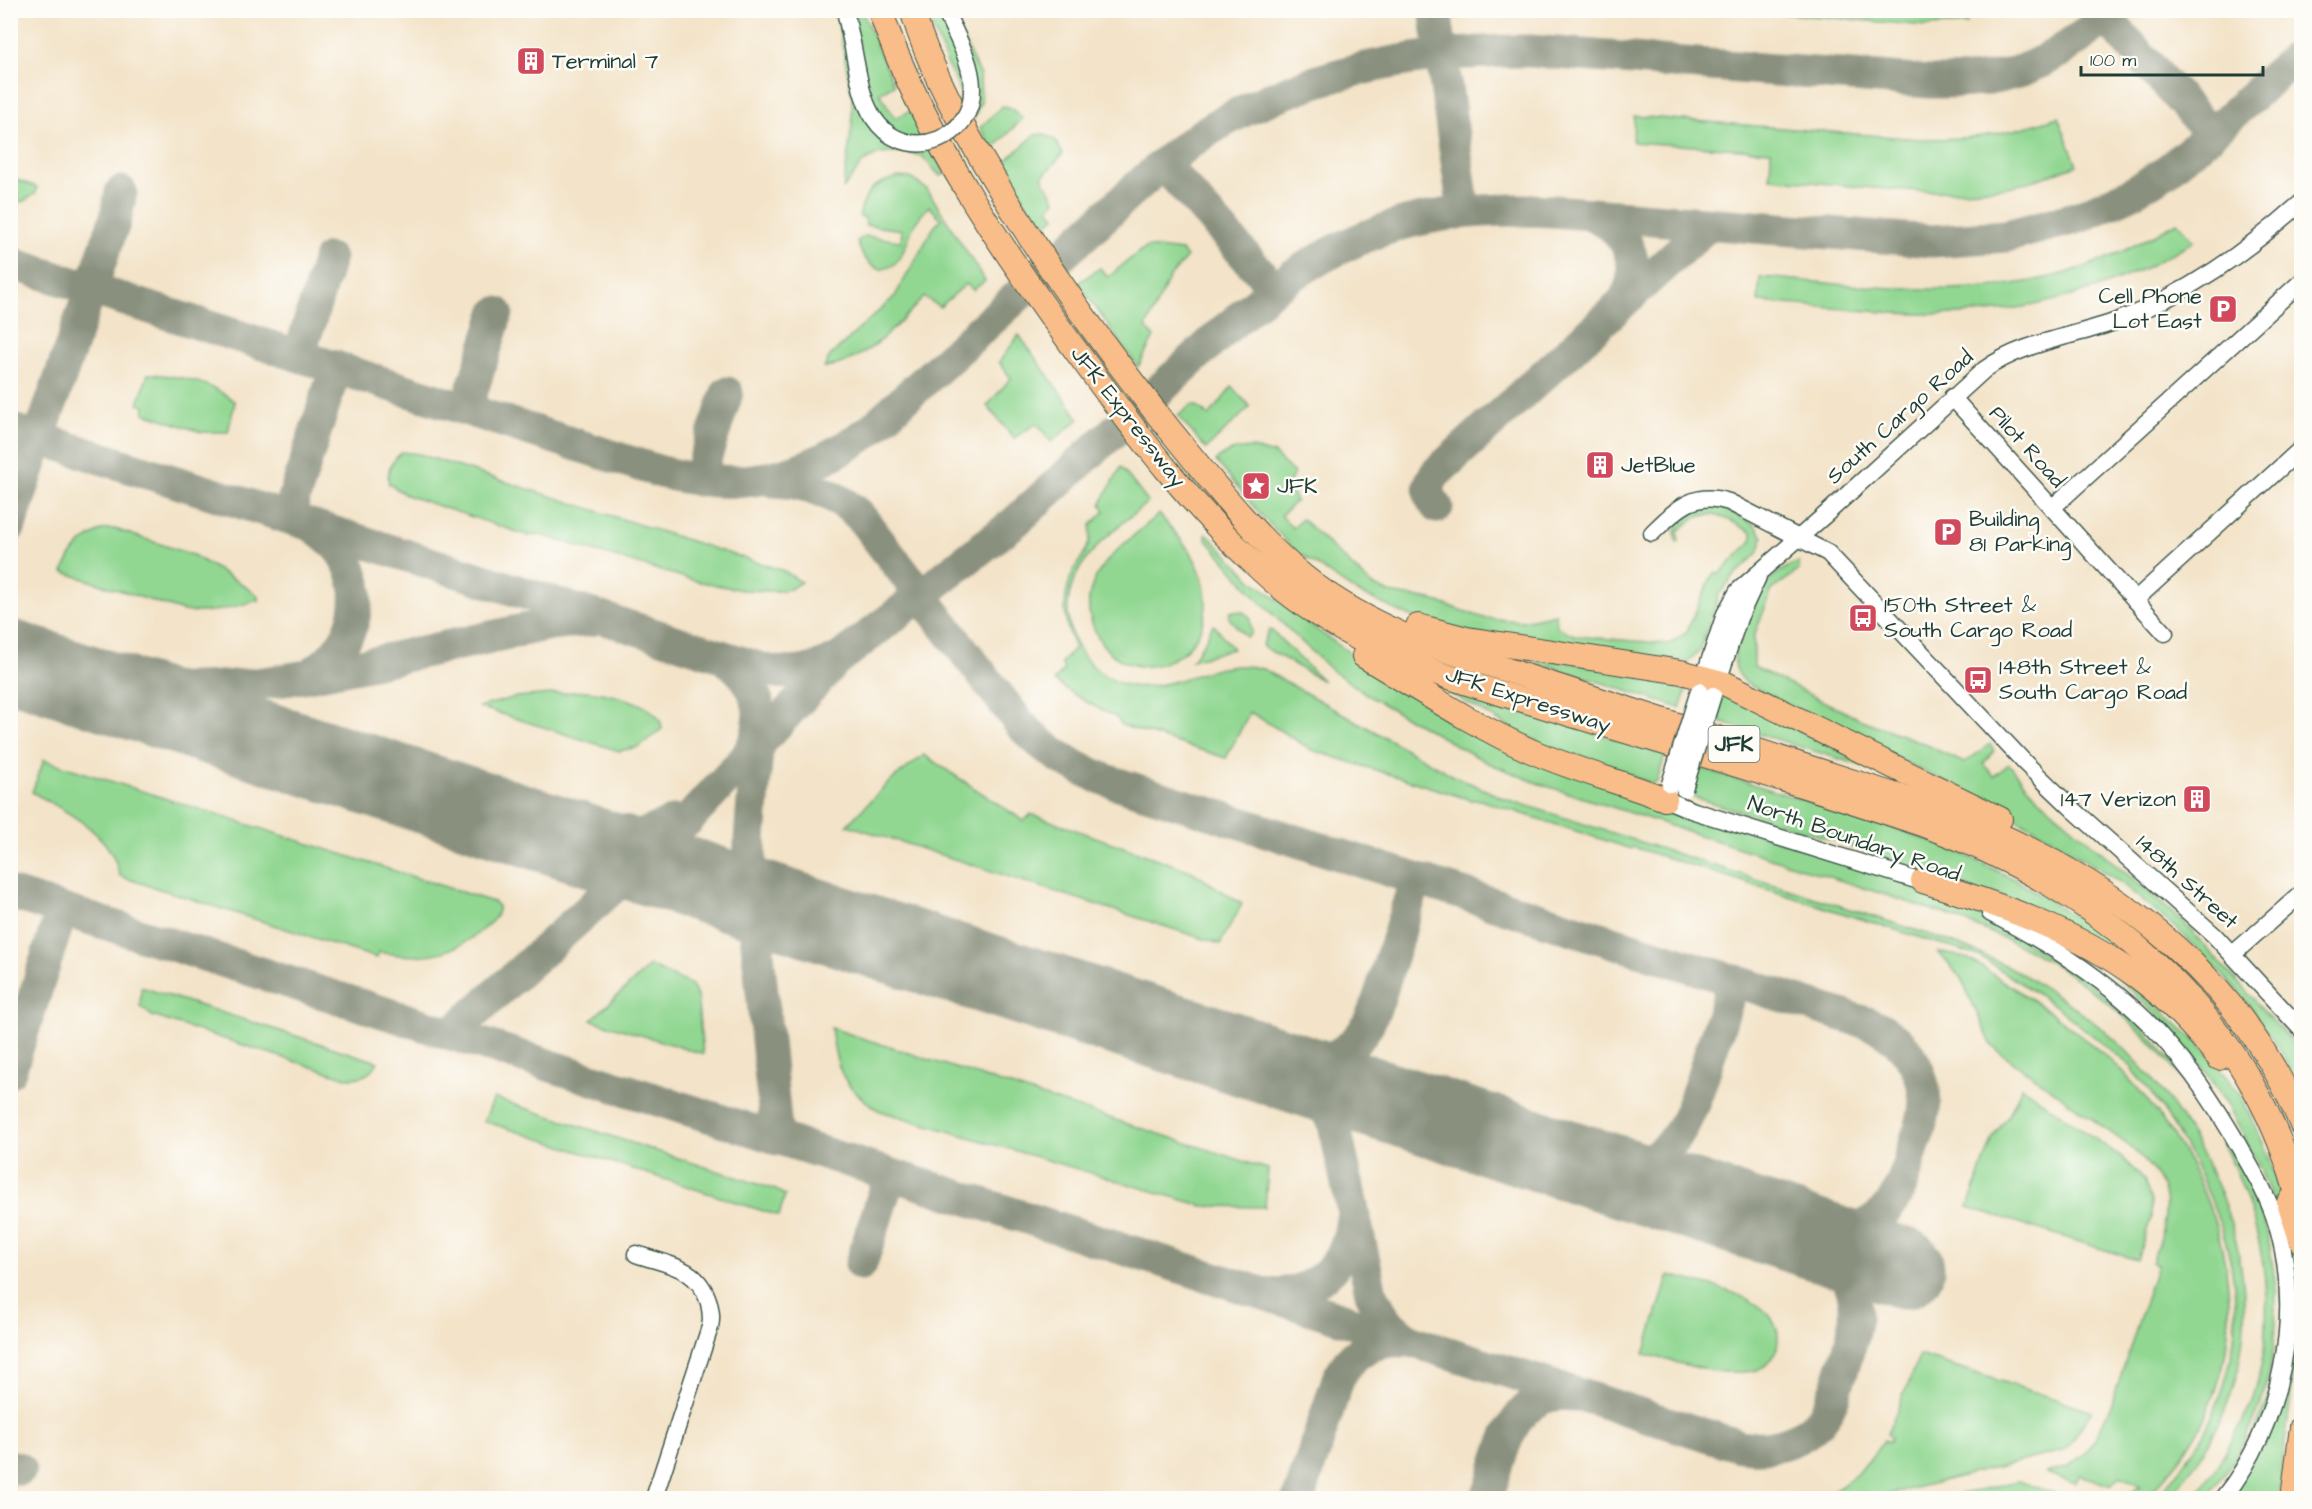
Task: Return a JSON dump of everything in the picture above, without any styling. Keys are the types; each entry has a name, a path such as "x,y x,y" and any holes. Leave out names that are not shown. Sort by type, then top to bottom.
{"highway":[{"name":"JFK Expressway","path":"880,10 901,68 940,142 1011,257 1066,338 1122,412 1200,508 1260,570 1298,601 1353,636 1419,666 1924,825 1996,855 2054,887 2135,945 2175,983 2212,1024 2250,1079 2270,1118 2286,1160 2301,1215"},
{"name":"JFK Expressway","path":"912,10 929,57 958,117 1027,233 1076,306 1130,379 1239,512 1270,546 1319,589 1357,613 1396,633 1448,652 1923,804 1985,828 2074,873 2122,903 2174,945 2221,992 2261,1046 2283,1084 2301,1125"},
{"path":"1239,512 1290,555 1333,584 1376,608 1408,622 1467,639 1743,691 1979,808 2078,863 2133,899 2183,940 2221,992"},
{"path":"1298,601 1360,654 1483,727 1558,762 1674,794"},
{"path":"1923,881 1999,905 2077,940 2132,972 2173,1008 2223,1063 2256,1113 2279,1167 2301,1242"},
{"path":"2293,1498 2301,1427"}],"street":[{"path":"845,10 868,109 880,126 891,135 904,142 926,144 940,140 962,123 971,103 973,90 966,60 945,10"},
{"name":"South Cargo Road","path":"1674,794 1709,686 1728,606 1738,591 1984,370 2008,354 2117,321 2186,289 2251,246 2301,202"},
{"path":"2052,508 2301,281"},
{"name":"Pilot Road","path":"1952,397 2165,633"},
{"path":"2135,600 2301,448"},
{"name":"148th Street","path":"1652,533 1687,503 1714,498 1729,502 1828,553 2026,764 2074,810 2198,920 2233,954 2301,1030"},
{"name":"North Boundary Road","path":"1674,794 1923,881 1995,915 2047,944 2094,976 2133,1008 2165,1041 2203,1088 2235,1138 2266,1197 2277,1224 2285,1266 2287,1316 2283,1362 2276,1394 2265,1427 2250,1458 2223,1498"},
{"path":"2233,954 2301,893"},
{"path":"636,1254 682,1269 694,1276 706,1294 711,1313 710,1326 654,1498"}],"green space":[{"path":"836,11 862,11 894,85 879,93 895,118 910,111 945,174 940,176 922,156 903,152 879,154 863,162 843,189 852,125 852,96"},
{"path":"926,11 950,11 980,76 981,101 974,119 949,68"},
{"path":"1752,11 1966,11 1967,24 1928,26"},
{"path":"1002,106 1009,107 1023,118 993,149 980,128"},
{"path":"1634,116 1919,139 1990,135 2058,117 2077,165 2025,183 1978,190 1918,191 1770,178 1771,151 1633,142"},
{"path":"1044,134 1055,140 1063,154 1042,177 1056,201 1049,209 1055,217 1041,229 1002,164 1035,135"},
{"path":"899,177 910,178 927,189 985,281 973,290 966,284 940,307 924,297 880,341 854,358 824,368 830,356 895,296 934,227 941,219 929,206 915,224 903,252 893,265 880,269 869,263 857,241 865,236 901,241 902,230 866,225 865,218 859,216 862,207 872,189 882,182"},
{"path":"11,178 37,187 36,193 24,201 11,203"},
{"path":"2177,222 2194,241 2124,278 2078,294 2031,306 1983,313 1934,314 1758,302 1760,277 1925,289 1966,289 2047,278 2110,257"},
{"path":"1148,247 1182,251 1187,257 1170,277 1146,327 1154,337 1138,367 1078,283 1100,268 1108,277"},
{"path":"1019,335 1079,419 1051,442 1037,423 1014,438 987,406 1011,378 999,362"},
{"path":"148,374 194,381 226,395 235,402 228,432 201,432 144,413 145,406 138,404"},
{"path":"1232,387 1250,407 1206,449 1178,416 1191,405 1197,406 1209,416"},
{"path":"1252,448 1274,454 1294,473 1288,486 1296,501 1281,515 1292,528 1302,519 1372,585 1390,593 1432,600 1484,618 1522,621 1556,614 1557,627 1576,636 1669,644 1686,633 1711,577 1716,572 1719,574 1752,541 1752,533 1742,527 1714,515 1705,515 1687,523 1678,532 1679,543 1676,542 1675,531 1684,515 1698,507 1719,506 1754,524 1763,537 1758,553 1719,594 1700,650 1687,662 1465,633 1404,614 1355,591 1296,551 1261,515 1216,461 1232,451"},
{"path":"402,452 419,454 784,571 801,582 790,589 779,591 742,590 696,581 537,534 529,536 406,495 389,484 388,475 391,466"},
{"path":"1121,467 1148,502 1091,553 1072,584 1068,602 1070,629 1078,648 1096,669 1117,682 1137,686 1158,685 1220,668 1241,666 1263,669 1454,776 1503,798 1940,938 1987,957 2054,993 2095,1023 2128,1052 2162,1092 2200,1151 2221,1196 2236,1241 2243,1286 2244,1331 2237,1374 2222,1417 2199,1458 2168,1498 2122,1498 2141,1486 2120,1476 2111,1486 2080,1475 2075,1483 2046,1473 2068,1466 2084,1454 2096,1438 2112,1403 2157,1265 2152,1263 2165,1213 2162,1187 2145,1161 2129,1146 1992,1046 1961,978 1938,952 1964,958 1980,966 2055,1016 2117,1066 2156,1112 2185,1156 2208,1203 2223,1252 2229,1302 2226,1352 2212,1402 2186,1450 2151,1492 2158,1493 2179,1471 2197,1445 2223,1390 2232,1353 2235,1317 2233,1281 2227,1246 2200,1176 2171,1122 2153,1095 2132,1070 2133,1068 2057,1007 1979,956 1633,847 1631,849 1480,800 1471,800 1312,750 1250,712 1226,758 1121,725 1117,718 1054,681 1064,670 1061,663 1075,648 1068,628 1065,608 1070,578 1088,547 1091,525 1105,511 1101,503"},
{"path":"1159,514 1196,561 1206,601 1201,627 1188,648 1169,661 1147,666 1125,662 1106,648 1092,623 1089,601 1095,579 1108,561"},
{"path":"105,529 115,529 193,555 240,583 257,595 259,600 212,611 183,611 63,572 70,557 79,546 91,536"},
{"path":"1206,533 1252,580 1320,632 1370,667 1514,749 1956,901 2079,974 2135,1020 2181,1071 2210,1110 2248,1179 2268,1235 2276,1289 2274,1348 2269,1374 2260,1406 2246,1439 2225,1474 2206,1498 2194,1498 2218,1465 2249,1408 2264,1350 2266,1298 2260,1247 2246,1196 2225,1148 2198,1102 2167,1060 2131,1023 2078,980 2047,960 2015,943 1948,915 1537,783 1486,762 1374,699 1330,669 1260,602 1206,539"},
{"path":"1799,562 1799,570 1772,590 1754,636 1754,667 1859,719 1921,742 1964,763 1990,744 1994,751 1983,764 1994,776 2009,764 2036,796 2183,922 2301,1052 2301,1092 2285,1058 2242,995 2184,935 2120,882 2039,831 1980,799 1745,682 1737,670 1735,653 1747,617 1757,597 1770,580"},
{"path":"1230,612 1243,612 1250,617 1251,634 1246,637 1229,618"},
{"path":"1214,625 1233,649 1192,660 1212,626"},
{"path":"1269,630 1272,631 1323,681 1262,646"},
{"path":"1516,655 1690,680 1680,708"},
{"path":"1443,685 1665,755 1657,782 1653,784 1555,750 1441,688"},
{"path":"586,691 619,697 643,706 653,712 662,729 638,747 619,751 479,707 516,697"},
{"path":"1722,691 1879,771 1713,720"},
{"path":"924,755 1024,821 1031,814 1191,871 1242,904 1220,944 847,825 888,783"},
{"path":"44,760 493,902 498,906 496,916 472,938 447,950 421,956 379,952 377,958 125,878 119,875 115,860 98,835 86,825 32,792"},
{"path":"1697,767 1897,829 1957,851 2018,881 2082,921 2139,965 1950,880 1839,842 1693,797 1689,791"},
{"path":"2081,951 2115,967 2205,1050 2241,1096 2267,1152 2285,1205 2294,1259 2298,1308 2296,1355 2278,1498 2226,1498 2288,1354 2275,1206 2255,1157 2227,1104 2196,1058 2157,1015 2125,985"},
{"path":"650,966 692,985 697,996 703,1054 591,1020"},
{"path":"141,987 378,1062 366,1075 347,1078 152,1016 140,1006"},
{"path":"831,1028 1268,1169 1265,1207 1203,1206 880,1111 857,1094 843,1077 836,1056"},
{"path":"2022,1087 2121,1157 2144,1180 2151,1201 2151,1218 2137,1260 1968,1207 1993,1137 2009,1115"},
{"path":"494,1098 776,1190 785,1195 779,1216 484,1121"},
{"path":"1669,1275 1740,1296 1757,1305 1770,1316 1777,1330 1777,1347 1769,1363 1753,1371 1726,1372 1698,1368 1644,1354"},
{"path":"1920,1355 2092,1411 2066,1450 1875,1498 1818,1498 1847,1482 1871,1458 1884,1440 1888,1442 1891,1438 1887,1434"},
{"path":"2018,1481 2069,1498 1945,1498"}],"taxiway":[{"path":"1435,10 1464,211"},
{"path":"2099,10 2211,134"},
{"path":"10,263 661,472 717,481 769,478 819,461 868,432 1185,146 1224,121 1297,88 1373,66 1412,59 1452,54 1531,51 1929,82 1976,81 2018,71 2048,58 2076,41 2113,10"},
{"path":"10,429 762,669 783,673 802,672 821,667 840,658 1015,522 1227,328 1274,288 1308,266 1373,233 1440,216 1475,211 1512,210 1552,211 1932,241 2007,236 2079,217 2131,193 2164,173 2211,134 2302,51"},
{"path":"1163,164 1274,288"},
{"path":"10,526 116,217 121,192"},
{"path":"1591,215 1604,221 1615,230 1624,240 1630,252 1633,266 1632,279 1628,292 1620,305"},
{"path":"1437,507 1429,490 1436,473 1709,224"},
{"path":"299,356 329,259"},
{"path":"466,409 497,313"},
{"path":"288,517 336,367"},
{"path":"698,480 727,393"},
{"path":"773,481 809,486 830,495 859,515 1021,725 1051,751 1084,771 1109,781 1876,1026 1887,1033 1906,1050 1914,1061 1925,1098 1922,1122 1901,1185 1891,1204 1869,1224 1843,1233 1798,1231"},
{"path":"309,675 328,660 343,643 352,623 356,603 355,582 348,562 334,544 315,528"},
{"path":"10,658 69,674 129,685 170,688 226,687 359,666 550,624 591,620"},
{"path":"725,659 745,678 757,701 759,726 749,752"},
{"path":"451,1034 688,820 834,663"},
{"path":"758,738 750,839 750,874 777,1139"},
{"path":"454,801 572,837 594,840 626,839 643,835 676,821"},
{"path":"624,860 727,894 744,910 755,930"},
{"path":"1272,1061 1286,1064 1313,1064 1339,1054 1360,1036 1378,1000 1416,879"},
{"path":"10,893 1740,1446 1766,1447 1779,1444 1803,1435 1814,1427 1830,1405 1849,1351 1854,1328 1854,1295 1845,1273 1825,1251 1782,1229"},
{"path":"10,1071 62,910"},
{"path":"1583,1165 1611,1167 1633,1165 1651,1158 1666,1148 1677,1135 1696,1097 1734,980"},
{"path":"1174,1036 1285,1072 1304,1082 1319,1098 1334,1124 1371,1293 1386,1321 1406,1338"},
{"path":"861,1264 890,1175"},
{"path":"1268,1294 1300,1289 1326,1274 1336,1264 1343,1251 1352,1219"},
{"path":"1299,1498 1338,1379 1343,1370 1357,1355 1373,1345 1404,1341"},
{"path":"1487,1498 1505,1444 1523,1412 1536,1402 1553,1395 1575,1395"},
{"path":"10,1466 20,1469"}],"runway":[{"path":"10,660 1904,1268"}],"place":[{"name":"Terminal 7","path":"531,61"},
{"name":"Cell Phone Lot East","path":"2223,309"},
{"name":"JetBlue","path":"1600,465"},
{"name":"JFK","path":"1256,486"},
{"name":"Building 81 Parking","path":"1948,532"},
{"name":"150th Street & South Cargo Road","path":"1863,618"},
{"name":"148th Street & South Cargo Road","path":"1978,680"},
{"name":"147 Verizon","path":"2197,799"}]}
